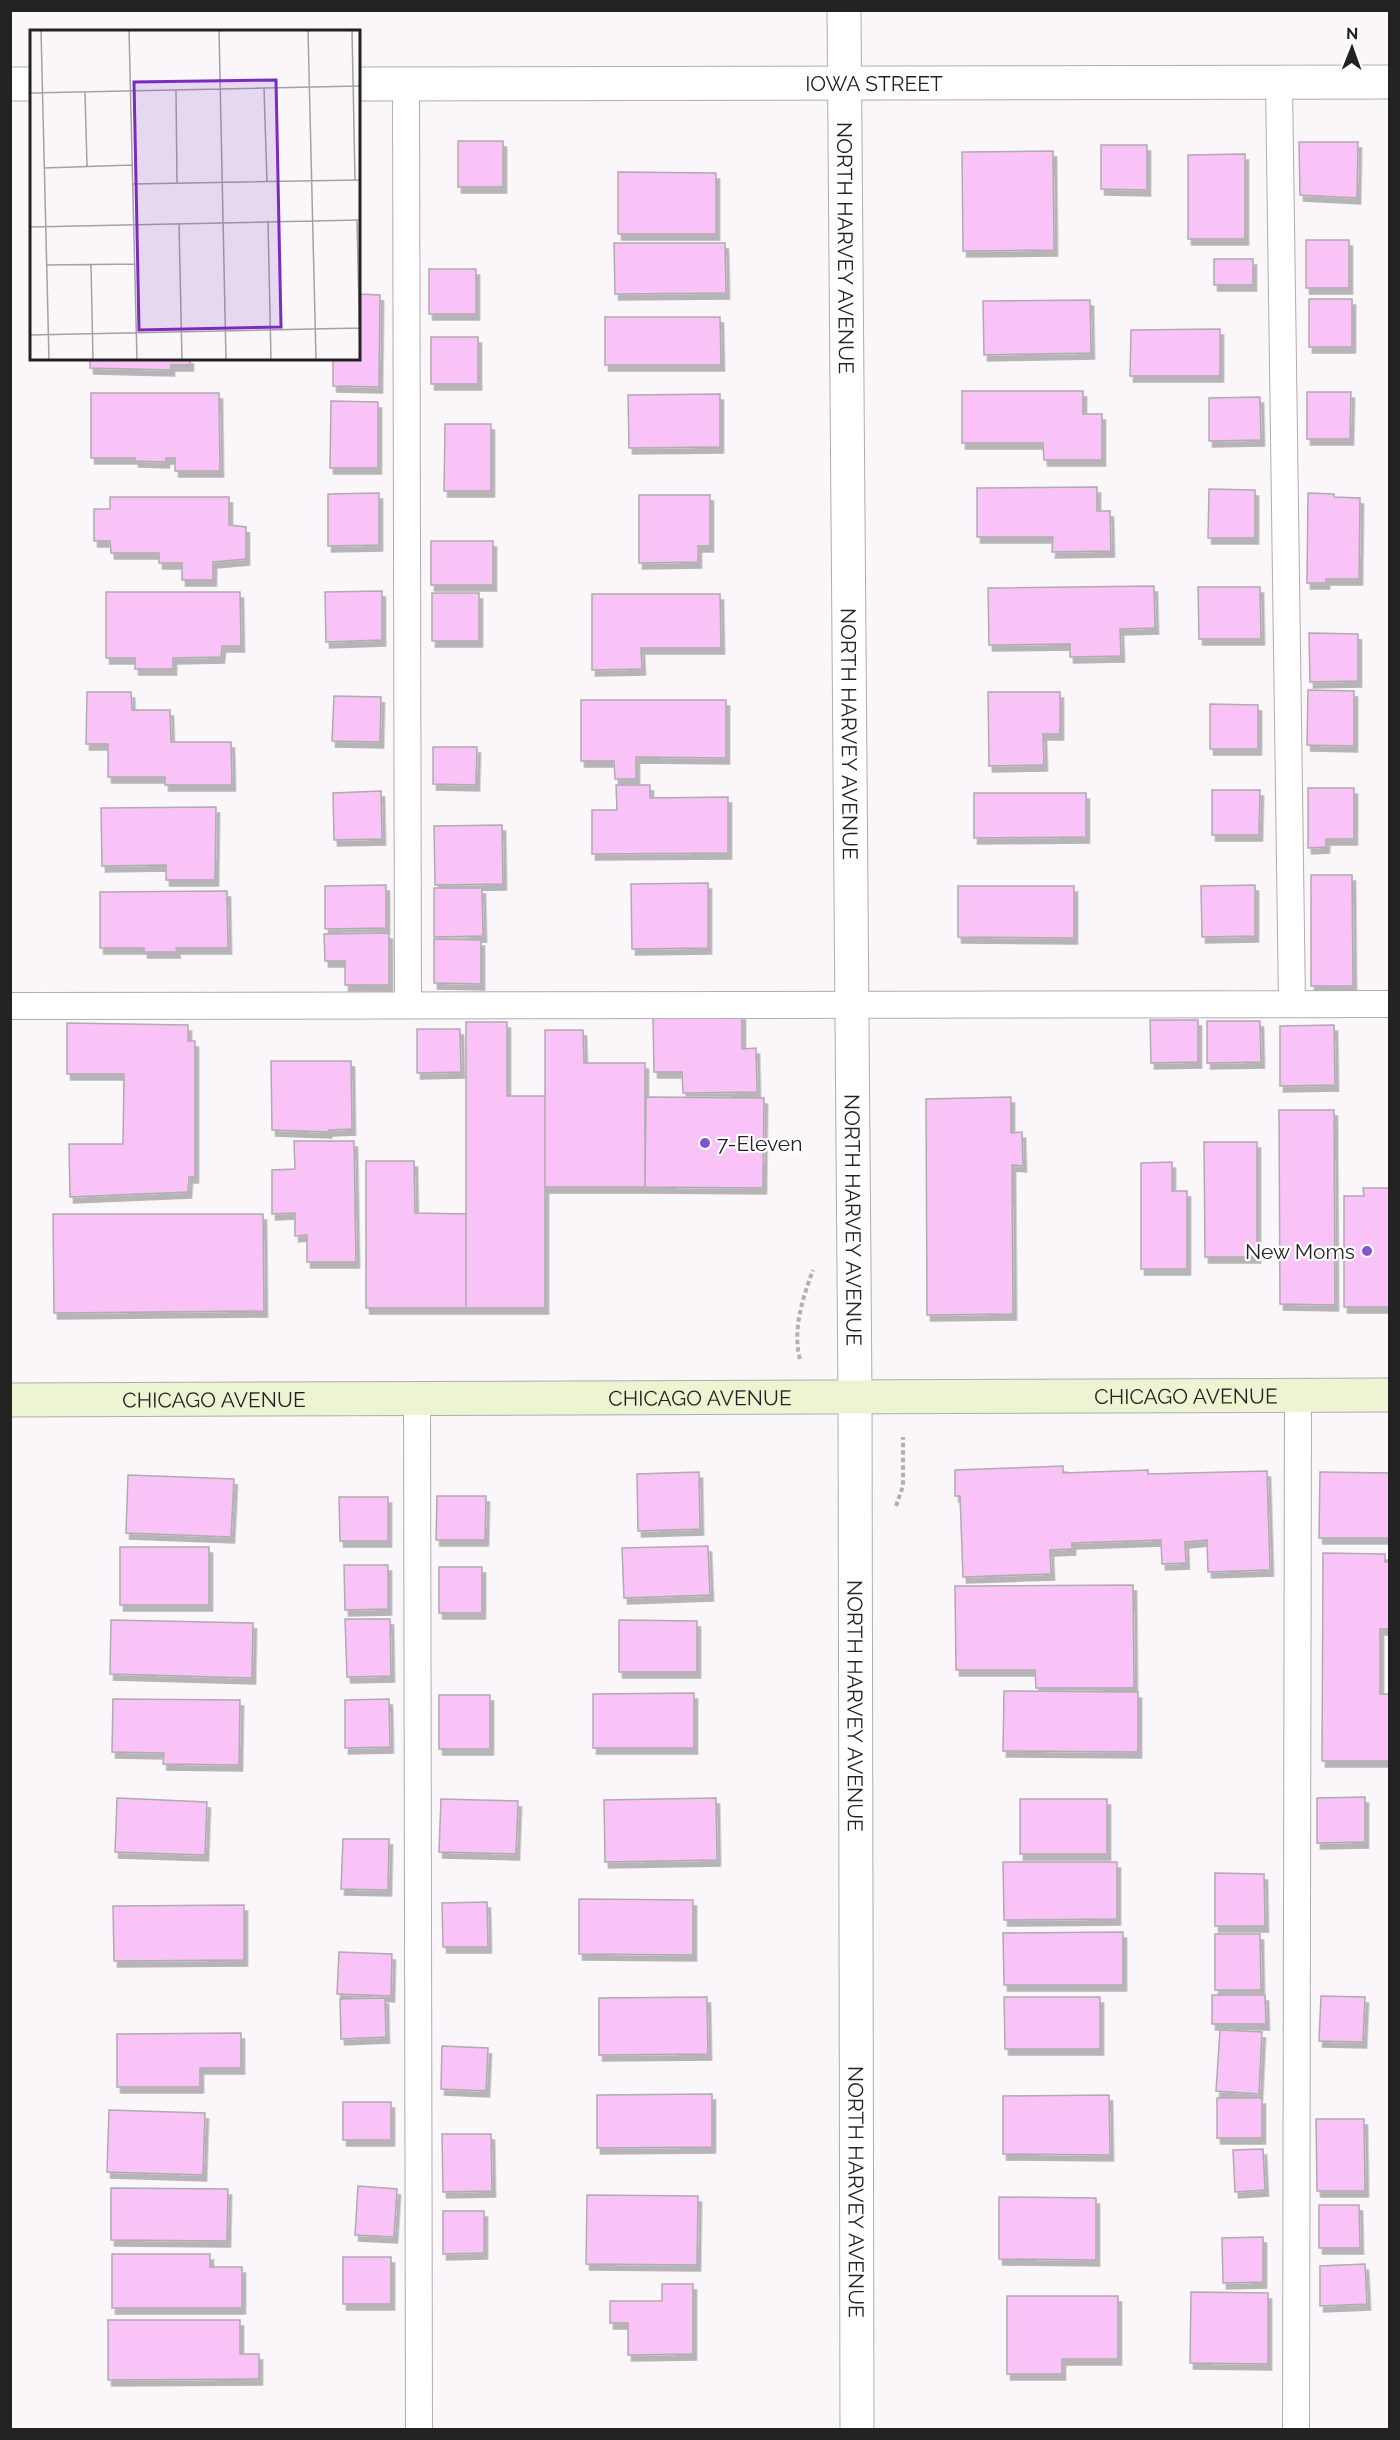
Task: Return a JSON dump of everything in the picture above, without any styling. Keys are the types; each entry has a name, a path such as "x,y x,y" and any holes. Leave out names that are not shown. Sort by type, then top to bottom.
{"main road":[{"name":"CHICAGO AVENUE","path":"10,1400 1389,1395"}],"street":[{"name":"NORTH HARVEY AVENUE","path":"844,10 855,1397 857,2430"},
{"name":"IOWA STREET","path":"360,84 1389,82"},
{"path":"10,84 30,84"}],"lane":[{"path":"1279,82 1292,1004"},
{"path":"406,84 408,1005"},
{"path":"10,1006 1389,1004"},
{"path":"1296,2430 1298,1395"},
{"path":"417,1398 419,2430"}],"building":[{"path":"458,141 503,141 503,187 458,187"},
{"path":"1299,142 1358,142 1357,198 1300,195"},
{"path":"1101,145 1147,145 1147,190 1101,189"},
{"path":"1053,151 1054,250 963,251 962,152"},
{"path":"1245,154 1245,239 1188,239 1188,155"},
{"path":"618,172 716,173 716,234 618,234"},
{"path":"1306,240 1349,240 1349,288 1306,288"},
{"path":"614,243 725,243 726,293 615,294"},
{"path":"1214,259 1253,259 1253,285 1214,285"},
{"path":"429,269 476,269 476,314 429,314"},
{"path":"360,294 380,295 379,387 333,386 333,360 360,360"},
{"path":"1309,299 1352,299 1352,347 1309,347"},
{"path":"1090,300 1091,353 984,355 983,301"},
{"path":"605,317 720,317 721,365 605,365"},
{"path":"1220,329 1220,376 1130,376 1131,330"},
{"path":"431,337 478,337 478,384 431,384"},
{"path":"90,360 190,360 190,365 171,365 171,370 90,368"},
{"path":"962,391 1083,391 1083,414 1102,414 1102,460 1044,460 1043,443 962,443"},
{"path":"1307,392 1351,392 1350,439 1307,439"},
{"path":"91,393 219,393 220,471 175,471 175,458 166,458 166,462 135,461 135,458 91,458"},
{"path":"720,394 720,447 629,448 628,395"},
{"path":"1260,397 1261,440 1209,441 1209,398"},
{"path":"331,401 378,402 378,468 330,468"},
{"path":"445,424 491,424 491,491 444,491"},
{"path":"1097,487 1097,511 1110,511 1111,551 1052,552 1053,537 977,537 977,488"},
{"path":"1209,489 1255,490 1255,538 1208,538"},
{"path":"379,493 379,545 328,546 328,494"},
{"path":"1308,493 1360,498 1359,579 1326,579 1326,583 1307,583"},
{"path":"639,495 710,495 710,546 698,546 698,562 639,563"},
{"path":"110,497 229,497 229,525 246,527 246,559 213,562 213,580 182,580 182,563 159,563 159,553 111,553 110,541 94,541 94,509 110,509"},
{"path":"431,541 493,541 493,585 431,585"},
{"path":"1154,586 1155,628 1120,629 1121,656 1070,657 1070,644 989,645 988,588"},
{"path":"1198,587 1260,587 1261,639 1199,639"},
{"path":"382,591 382,640 326,642 325,592"},
{"path":"106,592 240,592 241,646 222,646 221,657 173,658 173,669 135,669 135,658 106,658"},
{"path":"432,593 479,593 479,641 432,641"},
{"path":"592,594 720,594 721,648 641,648 642,669 592,670"},
{"path":"1309,633 1358,634 1358,681 1310,682"},
{"path":"1308,690 1354,691 1354,746 1307,745"},
{"path":"87,692 131,692 132,710 170,710 171,742 231,742 232,785 165,785 165,777 108,777 108,744 86,744"},
{"path":"988,692 1060,692 1060,734 1043,734 1044,765 989,766"},
{"path":"334,696 381,697 380,742 332,741"},
{"path":"581,700 726,700 726,758 636,757 636,779 615,779 614,761 581,761"},
{"path":"1210,704 1258,705 1258,749 1210,749"},
{"path":"433,747 477,747 476,785 433,784"},
{"path":"616,785 650,785 650,798 728,797 728,853 592,854 592,810 617,810"},
{"path":"1308,788 1354,788 1354,839 1326,839 1326,847 1308,848"},
{"path":"1212,790 1260,790 1259,835 1212,835"},
{"path":"381,791 382,839 334,840 333,793"},
{"path":"974,793 1086,793 1086,837 974,838"},
{"path":"216,807 215,880 166,880 166,865 102,866 101,808"},
{"path":"502,825 503,884 435,885 434,826"},
{"path":"1311,875 1352,875 1353,986 1311,986"},
{"path":"708,883 708,948 632,949 631,884"},
{"path":"386,885 386,928 325,929 325,886"},
{"path":"1255,885 1255,936 1202,937 1201,886"},
{"path":"958,886 1074,886 1074,938 958,937"},
{"path":"434,888 482,888 483,936 434,937"},
{"path":"227,891 228,948 176,948 177,952 144,952 144,948 100,948 100,892"},
{"path":"389,933 389,985 345,985 345,961 325,961 324,934"},
{"path":"434,939 481,940 481,984 434,983"},
{"path":"742,1014 742,1049 756,1048 757,1092 683,1093 682,1072 654,1072 653,1015"},
{"path":"1150,1020 1198,1020 1198,1062 1151,1063"},
{"path":"1207,1021 1260,1021 1261,1062 1207,1063"},
{"path":"466,1022 507,1022 507,1096 545,1096 545,1308 466,1308"},
{"path":"67,1023 188,1025 188,1041 195,1041 195,1177 189,1177 188,1192 70,1197 69,1144 123,1144 124,1074 67,1074"},
{"path":"1334,1025 1335,1085 1280,1086 1280,1026"},
{"path":"417,1029 460,1029 461,1072 417,1073"},
{"path":"545,1030 583,1030 584,1063 645,1063 645,1187 545,1187"},
{"path":"271,1061 351,1061 352,1129 329,1130 328,1132 272,1130"},
{"name":"7-Eleven","path":"646,1097 764,1098 763,1188 645,1187"},
{"path":"1011,1097 1011,1133 1022,1132 1023,1166 1012,1165 1013,1314 927,1315 926,1099"},
{"path":"1279,1110 1334,1110 1335,1305 1280,1304"},
{"path":"294,1141 354,1141 356,1262 307,1262 307,1235 295,1236 295,1213 272,1214 272,1170 295,1169"},
{"path":"1204,1142 1257,1142 1257,1257 1205,1257"},
{"path":"366,1161 414,1161 415,1213 466,1214 466,1308 366,1308"},
{"path":"1172,1162 1172,1191 1187,1191 1187,1269 1141,1269 1141,1163"},
{"name":"New Moms","path":"1363,1188 1390,1188 1390,1307 1344,1307 1344,1196 1364,1196"},
{"path":"53,1214 263,1214 264,1311 54,1313"},
{"path":"1063,1466 1063,1473 1148,1470 1148,1474 1267,1471 1270,1570 1208,1572 1207,1540 1185,1542 1186,1563 1162,1564 1161,1540 1072,1543 1072,1549 1050,1550 1051,1574 963,1577 960,1496 955,1496 955,1470"},
{"path":"699,1472 700,1529 638,1531 637,1474"},
{"path":"1320,1472 1390,1473 1390,1538 1319,1538"},
{"path":"128,1475 234,1479 231,1537 126,1533"},
{"path":"437,1496 486,1496 485,1540 436,1540"},
{"path":"339,1497 388,1497 388,1541 340,1541"},
{"path":"708,1546 710,1595 624,1598 622,1548"},
{"path":"120,1547 209,1547 209,1605 120,1605"},
{"path":"1323,1553 1385,1554 1385,1562 1390,1562 1390,1629 1380,1629 1380,1694 1390,1694 1390,1761 1322,1761"},
{"path":"344,1565 388,1565 388,1609 345,1610"},
{"path":"439,1567 482,1567 482,1613 439,1613"},
{"path":"1133,1585 1134,1688 1036,1688 1035,1670 956,1670 955,1586"},
{"path":"345,1619 390,1619 391,1676 347,1677"},
{"path":"111,1620 253,1623 252,1678 110,1674"},
{"path":"619,1620 697,1621 697,1672 619,1672"},
{"path":"1004,1691 1138,1692 1138,1752 1003,1751"},
{"path":"694,1693 694,1748 593,1748 593,1694"},
{"path":"439,1695 490,1695 490,1749 439,1749"},
{"path":"113,1699 240,1700 239,1765 163,1764 164,1753 112,1752"},
{"path":"389,1699 390,1747 345,1748 345,1700"},
{"path":"1365,1797 1365,1842 1317,1843 1317,1798"},
{"path":"117,1798 207,1802 205,1855 115,1852"},
{"path":"716,1798 717,1860 605,1862 604,1800"},
{"path":"441,1799 518,1801 516,1854 439,1852"},
{"path":"1020,1799 1107,1799 1107,1854 1020,1854"},
{"path":"343,1839 389,1839 388,1890 341,1889"},
{"path":"1003,1862 1117,1862 1117,1919 1004,1920"},
{"path":"1215,1873 1264,1874 1265,1926 1215,1926"},
{"path":"579,1899 693,1900 693,1955 579,1954"},
{"path":"487,1902 488,1947 443,1947 442,1903"},
{"path":"244,1905 244,1960 114,1961 113,1906"},
{"path":"1123,1932 1123,1985 1004,1985 1003,1933"},
{"path":"1215,1934 1260,1934 1261,1990 1215,1990"},
{"path":"339,1952 392,1954 391,1996 337,1994"},
{"path":"1212,1995 1265,1995 1266,2024 1212,2024"},
{"path":"1321,1996 1365,1997 1363,2042 1319,2041"},
{"path":"707,1997 708,2054 599,2055 599,1998"},
{"path":"1004,1997 1100,1997 1100,2049 1005,2049"},
{"path":"385,1998 386,2037 341,2039 340,1999"},
{"path":"1220,2030 1262,2032 1259,2094 1216,2091"},
{"path":"241,2033 241,2068 200,2068 200,2087 117,2087 117,2034"},
{"path":"442,2046 488,2048 486,2091 441,2089"},
{"path":"712,2094 712,2147 597,2148 597,2095"},
{"path":"1109,2095 1110,2155 1003,2154 1003,2096"},
{"path":"1217,2098 1262,2098 1262,2138 1217,2138"},
{"path":"343,2102 391,2102 391,2140 343,2140"},
{"path":"109,2110 205,2113 203,2175 107,2172"},
{"path":"1316,2119 1364,2119 1365,2191 1317,2191"},
{"path":"442,2134 491,2134 492,2191 443,2192"},
{"path":"1263,2149 1265,2190 1235,2192 1233,2150"},
{"path":"358,2186 397,2189 394,2237 355,2235"},
{"path":"111,2188 228,2189 227,2241 111,2240"},
{"path":"587,2195 698,2196 697,2265 586,2264"},
{"path":"999,2197 1096,2198 1096,2260 999,2259"},
{"path":"1319,2205 1359,2205 1360,2248 1319,2248"},
{"path":"443,2211 484,2211 484,2253 443,2254"},
{"path":"1263,2237 1263,2282 1223,2283 1222,2238"},
{"path":"112,2254 210,2254 210,2267 242,2267 242,2308 112,2308"},
{"path":"343,2257 391,2257 391,2304 343,2304"},
{"path":"1365,2264 1367,2304 1320,2306 1320,2266"},
{"path":"662,2284 693,2284 693,2354 628,2355 628,2323 610,2323 610,2301 662,2301"},
{"path":"1191,2292 1268,2293 1268,2364 1190,2363"},
{"path":"1007,2296 1118,2296 1118,2359 1062,2359 1062,2374 1007,2374"},
{"path":"108,2320 240,2320 240,2354 259,2354 259,2379 108,2380"}],"place":[{"name":"7-Eleven","path":"705,1143"},
{"name":"New Moms","path":"1367,1251"}]}
